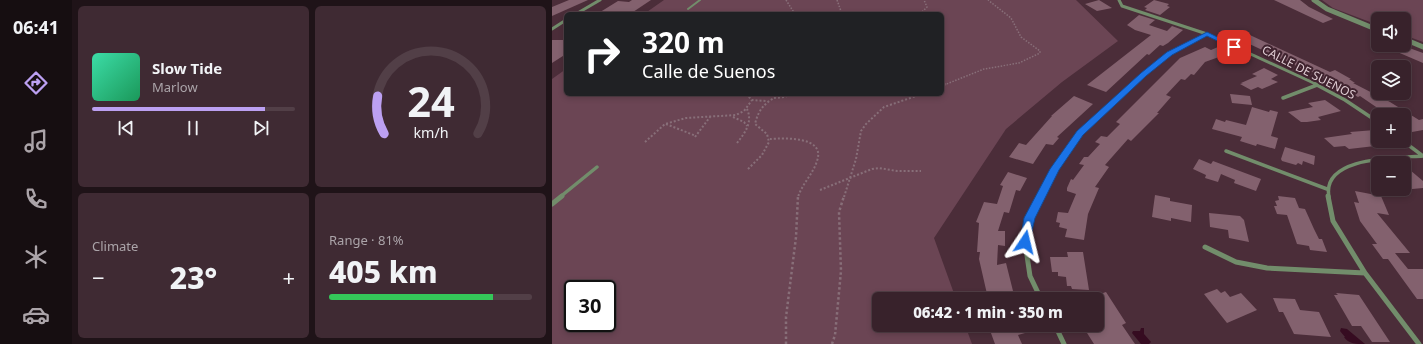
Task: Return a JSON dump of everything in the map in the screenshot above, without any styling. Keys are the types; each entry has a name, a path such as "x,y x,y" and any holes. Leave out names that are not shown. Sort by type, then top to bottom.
{"street":[{"path":"579,12 600,0"},
{"name":"CALLE DE SUENOS","path":"1119,0 1122,6 1207,34 1317,85 1345,100 1371,117"},
{"path":"1314,0 1327,9 1371,27"},
{"path":"552,28 564,21"},
{"path":"1038,292 1030,276 1025,242 1030,218 1055,169 1080,133 1143,75 1170,53 1207,34"},
{"path":"1411,43 1423,47"},
{"path":"1283,98 1317,85"},
{"path":"1411,147 1423,156"},
{"path":"1226,151 1326,189"},
{"path":"1419,344 1366,273 1333,222 1326,189 1339,170 1349,165 1423,156"},
{"path":"552,204 597,166"},
{"path":"1204,247 1236,262 1266,268 1366,273"},
{"path":"1058,332 1064,344"}],"lane":[{"path":"688,9 700,0"}],"path":[{"path":"786,0 794,12"},
{"path":"837,0 841,12"},
{"path":"922,12 927,7 924,0"},
{"path":"944,85 984,69 1019,63 1040,54 1040,50 1021,37 1011,18 988,0"},
{"path":"748,96 752,100 767,101"},
{"path":"778,96 767,101 758,112 755,124 770,139 798,139 811,143 817,149 819,155 818,162 798,196 796,237 785,328 786,344"},
{"path":"773,98 787,96"},
{"path":"832,344 835,335 841,272 840,212 856,160 861,131 866,124 884,107 916,96"},
{"path":"645,142 665,124 686,118 710,118 740,114 746,109 752,100"},
{"path":"737,143 748,126 750,116 746,109"},
{"path":"732,116 744,122 748,126"},
{"path":"665,124 695,136 710,118"},
{"path":"748,169 767,148 770,139"},
{"path":"820,190 878,168 897,171 921,171"}],"shaded area":[{"path":"664,0 1076,0 1118,41 1062,82 1006,129 934,238 953,292 872,292 872,332 968,332 972,344 552,344 552,79 564,70 564,96 944,96 944,12 647,12"},
{"path":"1322,0 1423,0 1423,42 1411,38 1411,12 1371,12 1371,22 1333,8"},
{"path":"1141,328 1144,328 1144,334 1151,342 1149,344 1141,344 1132,333 1133,331 1140,331"},
{"path":"1341,328 1347,329 1365,344 1356,344 1348,341 1340,331"}],"building":[{"path":"569,0 588,0 552,16 552,7"},
{"path":"632,0 651,0 633,12 600,12 618,1 629,2"},
{"path":"1099,0 1112,8 1097,11 1085,4"},
{"path":"1154,0 1169,4 1167,6 1170,7 1160,15 1145,10 1147,8 1144,7"},
{"path":"1274,0 1300,0 1309,7 1333,19 1323,23"},
{"path":"1139,15 1155,20 1149,25 1167,31 1172,26 1183,30 1168,43 1163,46 1160,45 1149,55 1147,54 1106,92 1087,85 1151,35 1135,30 1127,25"},
{"path":"1239,30 1330,72 1335,70 1351,79 1349,79 1355,83 1353,83 1371,92 1371,100 1386,100 1400,108 1378,108 1360,96 1358,97 1348,91 1349,90 1330,80 1328,81 1305,68 1303,69 1230,35"},
{"path":"552,40 564,40 564,55 552,63"},
{"path":"1205,47 1211,50 1218,47 1230,53 1205,62 1194,75 1191,74 1185,80 1181,79 1166,95 1171,97 1157,113 1159,113 1131,141 1128,139 1105,165 1109,167 1095,187 1099,188 1088,214 1084,240 1065,237 1067,229 1059,227 1060,223 1056,222 1058,212 1068,213 1076,194 1067,191 1067,188 1071,179 1073,180 1084,165 1079,164 1084,157 1088,157 1100,144 1095,142 1101,136 1107,137 1120,124 1116,122 1180,58"},
{"path":"1411,49 1423,53 1423,63 1397,52 1411,52"},
{"path":"1264,68 1278,75 1271,79 1278,82 1262,89 1258,87 1251,90 1240,84 1257,76 1252,74"},
{"path":"1230,94 1250,96 1252,105 1232,103"},
{"path":"1074,96 1093,104 1057,137 1059,138 1053,145 1046,144 1033,164 1009,157 1019,143 1026,145 1051,116"},
{"path":"1325,100 1341,111 1318,117 1321,120 1307,122 1301,122 1288,112 1313,107 1308,103"},
{"path":"1252,107 1269,112 1270,110 1278,112 1271,136 1278,138 1275,149 1257,144 1256,146 1240,141 1242,137 1212,129 1216,119 1246,125"},
{"path":"1411,115 1419,120 1423,119 1423,130 1412,132"},
{"path":"1371,130 1371,146 1349,149 1345,146 1334,147 1324,138 1352,134 1350,132"},
{"path":"1285,147 1315,156 1314,165 1303,161 1302,165 1298,163 1296,165 1282,161 1281,159"},
{"path":"1199,159 1211,164 1213,161 1261,179 1256,191 1234,183 1235,180 1221,174 1218,182 1205,178 1206,175 1193,169"},
{"path":"1411,171 1423,181 1423,188 1412,189"},
{"path":"1008,172 1027,178 1020,191 1016,190 1009,213 1004,212 998,231 1005,231 1005,246 998,245 997,265 1006,263 1013,292 987,292 979,259 980,252 977,252 979,223 976,222 984,202 997,204 1003,186 1000,185"},
{"path":"1355,191 1371,194 1371,196 1381,196 1389,215 1377,213 1410,253 1395,253 1408,269 1423,269 1423,299 1417,299 1388,259 1383,259 1372,244 1377,244 1360,221 1354,202 1359,203"},
{"path":"1155,195 1170,198 1170,201 1192,205 1191,222 1171,218 1171,221 1152,217"},
{"path":"1278,196 1295,198 1299,208 1305,209 1319,239 1322,239 1327,252 1310,250 1309,246 1297,244 1287,215 1277,214 1274,206 1277,206 1275,201 1279,200"},
{"path":"1209,213 1240,216 1244,220 1249,242 1229,238 1228,230 1210,227"},
{"path":"1067,252 1083,252 1089,290 1072,289 1071,286 1067,286 1066,277 1058,276 1058,272 1052,272 1050,257 1068,257"},
{"path":"1217,289 1221,293 1225,291 1230,297 1241,293 1257,310 1227,323 1204,294"},
{"path":"1106,292 1126,323 1122,325 1135,344 1094,344 1086,332 1104,332 1104,293"},
{"path":"1336,293 1359,295 1390,342 1372,342 1361,326 1352,326 1334,295 1338,295"},
{"path":"1273,298 1295,299 1300,310 1319,312 1331,337 1294,334 1283,312 1279,312"},
{"path":"991,332 1025,332 1018,335 1022,344 995,344"}],"route":[{"path":"1025,242 1030,218 1055,169 1080,133 1143,75 1170,53 1207,34 1234,47"}]}
